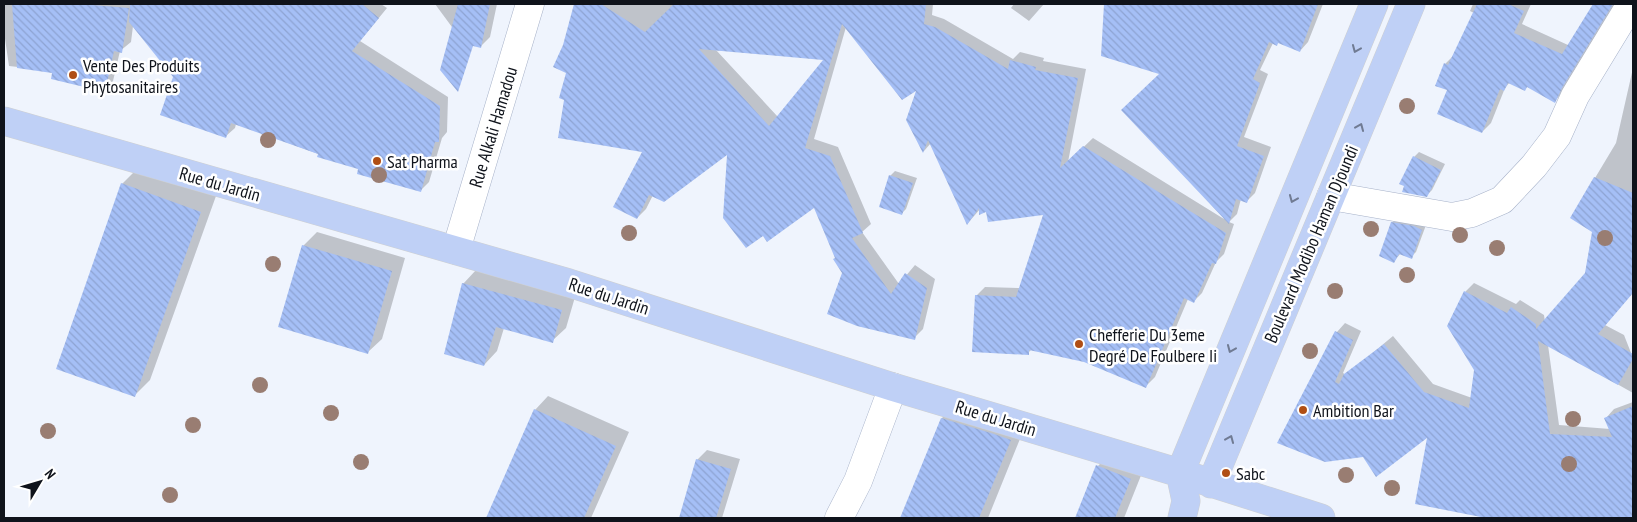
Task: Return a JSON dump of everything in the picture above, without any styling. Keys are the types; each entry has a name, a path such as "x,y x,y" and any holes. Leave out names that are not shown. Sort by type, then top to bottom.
{"main road":[{"name":"Boulevard Modibo Haman Djoundi","path":"1180,473 1374,4"},
{"name":"Boulevard Modibo Haman Djoundi","path":"1211,484 1411,4"},
{"name":"Rue du Jardin","path":"4,121 578,286 894,387 1180,473 1276,512 1321,518"},
{"path":"1180,473 1184,509"},
{"path":"1184,509 1211,484"}],"street":[{"name":"Rue Alkali Hamadou","path":"456,250 530,4"},
{"path":"1331,196 1452,217 1472,213 1502,200 1534,166 1557,136 1575,96 1631,4"},
{"path":"839,518 858,481 894,387"}],"building":[{"path":"12,4 80,4 129,8 122,53 114,51 105,92 51,79 52,73 17,68"},
{"path":"130,4 362,4 379,18 352,51 440,106 439,142 435,142 421,192 357,174 358,169 317,157 318,154 231,123 226,138 160,115 173,77 129,22"},
{"path":"458,4 490,4 481,48 473,46 458,92 440,70"},
{"path":"574,4 601,4 645,32 674,4 926,4 924,24 935,27 1008,69 1010,60 1036,67 1035,70 1078,78 1060,168 1083,146 1226,233 1216,264 1212,263 1194,303 1184,298 1146,388 1084,362 1029,350 1029,355 972,352 975,295 1016,297 1043,215 988,222 986,212 979,215 979,208 967,225 928,140 923,153 906,120 916,91 902,100 842,24 805,148 830,156 863,233 852,238 891,294 905,273 927,288 915,340 857,326 827,314 842,273 833,259 835,258 814,208 767,242 763,236 746,248 723,218 727,155 664,202 649,195 637,219 613,207 642,152 558,138 564,100 559,98 566,73 553,67 563,45","holes":["699,49 823,60 769,126"]},
{"path":"1104,4 1318,4 1300,52 1278,43 1277,46 1269,42 1253,79 1260,83 1237,146 1264,156 1247,203 1236,199 1229,224 1121,110 1159,74 1101,56"},
{"path":"1477,4 1508,4 1524,11 1514,33 1562,54 1593,4 1613,4 1562,88 1555,103 1527,87 1525,91 1508,83 1504,91 1500,89 1482,133 1437,114 1447,90 1435,86 1444,63 1448,65"},
{"path":"1413,156 1441,170 1427,197 1402,192 1404,186 1399,184"},
{"path":"889,175 913,183 902,215 879,207"},
{"path":"1594,177 1633,193 1633,293 1598,334 1633,354 1633,359 1618,385 1538,341 1550,434 1612,437 1604,418 1633,406 1633,518 1486,518 1415,504 1427,438 1376,477 1363,457 1325,462 1277,443 1335,331 1353,340 1335,382 1339,384 1344,374 1384,344 1424,392 1469,408 1474,370 1447,326 1464,291 1507,313 1511,307 1536,324 1536,329 1585,273 1592,232 1570,218"},
{"path":"121,183 201,212 135,397 56,369"},
{"path":"1391,222 1414,226 1422,230 1412,259 1399,254 1394,263 1379,256"},
{"path":"302,245 392,271 368,354 278,327"},
{"path":"462,283 562,310 553,343 496,327 484,366 444,354"},
{"path":"534,409 616,446 584,518 486,518"},
{"path":"941,418 1011,440 979,518 900,518"},
{"path":"696,459 731,469 716,518 679,518"},
{"path":"1096,465 1131,479 1115,518 1075,518"}],"place":[{"name":"Vente Des Produits Phytosanitaires","path":"73,75"},
{"name":"Sat Pharma","path":"377,161"},
{"name":"Chefferie Du 3eme Degré De Foulbere Ii","path":"1079,344"},
{"name":"Ambition Bar","path":"1303,410"},
{"name":"Sabc","path":"1226,473"}]}
